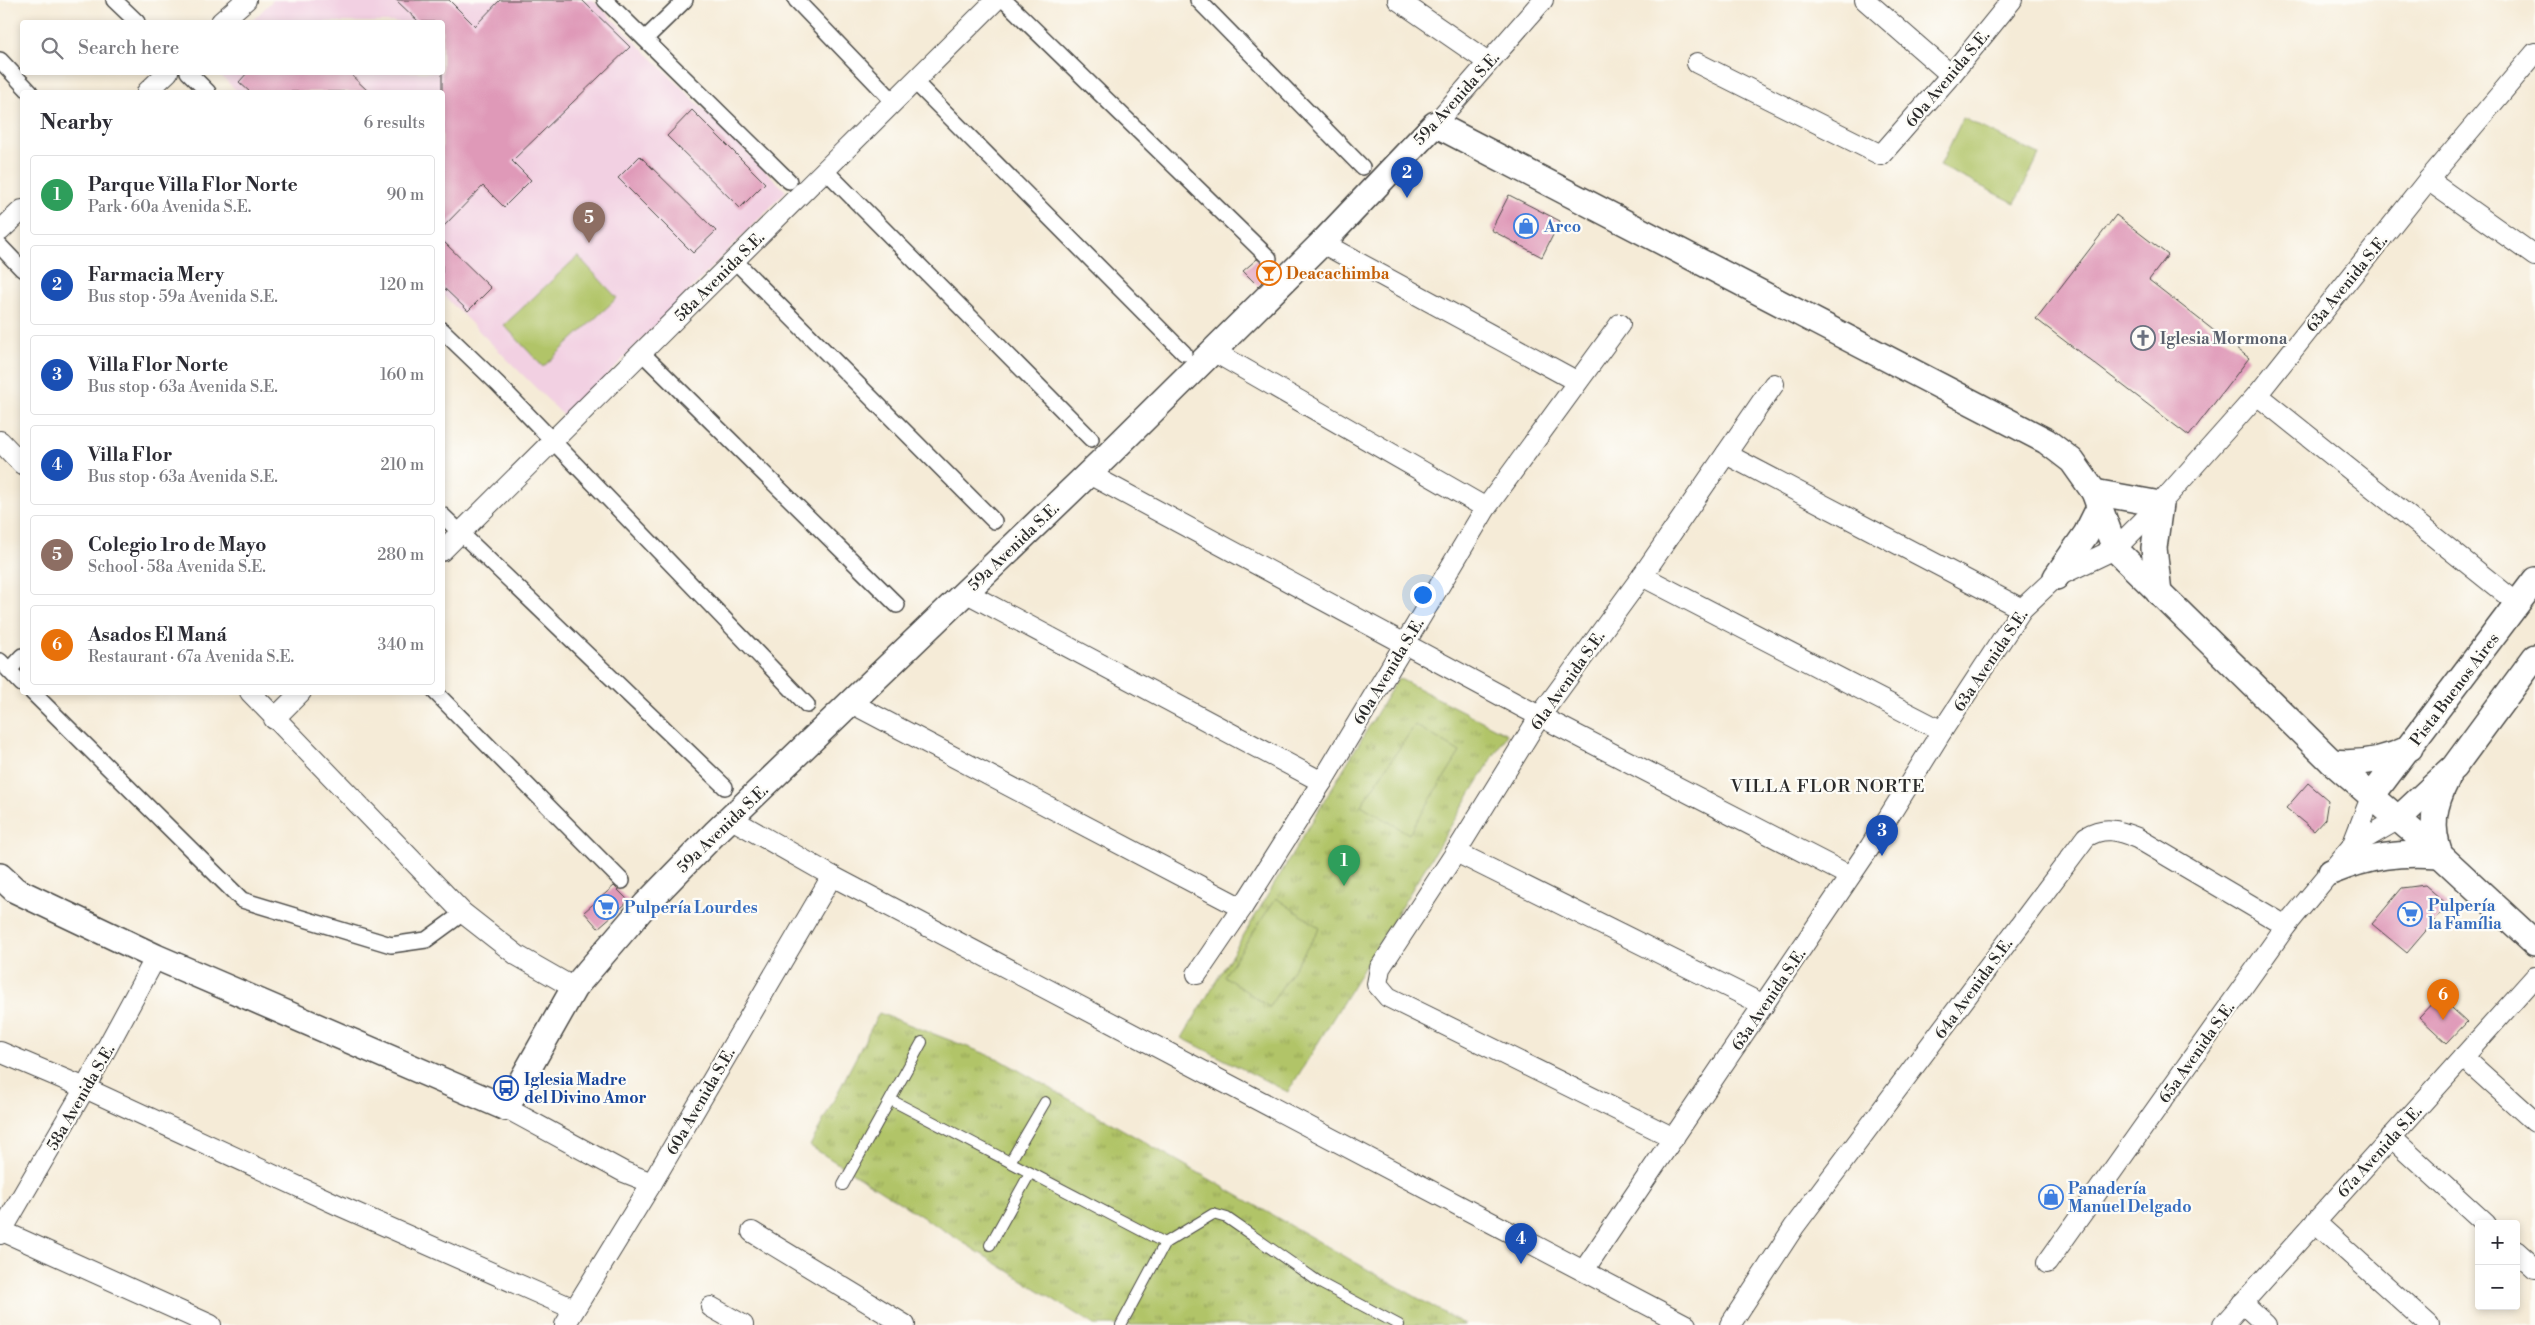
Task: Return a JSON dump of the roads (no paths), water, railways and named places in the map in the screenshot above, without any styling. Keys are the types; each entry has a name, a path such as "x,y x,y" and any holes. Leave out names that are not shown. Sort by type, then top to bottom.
{"street":[{"path":"114,0 135,20"},
{"path":"223,20 246,0"},
{"path":"606,0 789,181"},
{"path":"645,39 685,0"},
{"path":"796,0 894,102"},
{"name":"58a Avenida S.E.","path":"445,548 996,0"},
{"path":"1004,0 1269,258"},
{"path":"1198,0 1362,167"},
{"path":"1398,0 1488,62"},
{"name":"59a Avenida S.E.","path":"506,1108 574,988 620,932 730,818 1089,474 1322,243 1435,124 1543,0"},
{"path":"1865,0 1951,75"},
{"name":"60a Avenida S.E.","path":"1697,63 1881,155 1951,75 2012,0"},
{"path":"0,60 28,90"},
{"name":"63a Avenida S.E.","path":"1584,1270 1850,876 1942,730 2022,609 2056,577 2115,549 2160,504 2257,395 2428,180 2531,66"},
{"path":"149,90 165,75"},
{"path":"191,75 206,90"},
{"path":"914,82 1184,353"},
{"path":"1435,124 2046,441 2072,461 2097,499 2115,549 2332,762 2397,820 2440,855 2535,943"},
{"path":"825,170 1091,439"},
{"path":"2428,180 2535,256"},
{"path":"0,231 20,212"},
{"path":"1322,243 1576,382"},
{"path":"0,246 20,267"},
{"path":"735,260 994,521"},
{"name":"60a Avenida S.E.","path":"1198,974 1322,782 1486,508 1620,324"},
{"path":"445,333 498,384 807,705"},
{"path":"1213,350 1486,508"},
{"path":"642,353 898,605"},
{"name":"61a Avenida S.E.","path":"1674,1138 1388,997 1377,984 1380,968 1456,852 1540,716 1642,576 1774,384"},
{"path":"2257,395 2518,604"},
{"path":"0,441 20,462"},
{"path":"1726,454 2022,609"},
{"path":"1089,474 1540,716 1850,876"},
{"path":"2097,499 2160,504 2154,548 2159,593"},
{"path":"2056,577 2086,534 2097,499"},
{"path":"445,518 725,787"},
{"path":"1642,576 1942,730"},
{"name":"Pista Buenos Aires","path":"2371,797 2410,748 2535,580"},
{"path":"965,592 1322,782"},
{"path":"20,657 4,665 20,682"},
{"path":"2440,855 2434,840 2433,817 2439,796 2454,767 2535,657"},
{"path":"35,695 242,900 392,945 426,940 463,913"},
{"path":"253,695 274,716 274,719 463,913 518,956 574,988"},
{"path":"274,719 298,695"},
{"path":"438,695 622,881"},
{"path":"851,703 1242,908"},
{"path":"2332,762 2355,763 2378,760 2410,748"},
{"path":"2397,820 2454,767"},
{"name":"65a Avenida S.E.","path":"2047,1262 2286,926 2352,846 2371,797"},
{"path":"730,818 832,876 1686,1325"},
{"name":"65a Avenida S.E.","path":"2352,846 2397,820"},
{"name":"64a Avenida S.E.","path":"1730,1325 1794,1227 2086,838 2104,829 2114,830 2137,838 2286,926"},
{"path":"1456,852 1764,1005"},
{"path":"2331,872 2357,861 2384,855 2412,853 2440,855"},
{"path":"0,876 15,890 156,957 506,1108 624,1172 652,1183"},
{"name":"60a Avenida S.E.","path":"570,1317 652,1183 832,876"},
{"name":"58a Avenida S.E.","path":"1,1232 86,1088 156,957"},
{"name":"67a Avenida S.E.","path":"2223,1325 2535,976"},
{"path":"0,1052 86,1088 338,1205 570,1317"},
{"path":"2463,1057 2535,1122"},
{"path":"2391,1137 2482,1220"},
{"path":"2315,1222 2429,1325"},
{"path":"1,1232 211,1325"},
{"path":"752,1232 905,1325"},
{"path":"2520,1255 2535,1268"},
{"path":"2242,1304 2266,1325"},
{"path":"711,1307 743,1325"}],"lane":[{"path":"843,1185 892,1100 922,1042"},
{"path":"892,1100 1165,1243"},
{"path":"1010,1162 1045,1102"},
{"path":"990,1245 1030,1173"},
{"path":"1121,1325 1165,1243 1213,1214 1227,1218 1322,1284 1399,1325"}],"place":[{"name":"Farmacia Mery","path":"1407,198"},
{"name":"Arco","path":"1526,226"},
{"name":"Colegio 1ro de Mayo","path":"589,243"},
{"name":"Deacachimba","path":"1269,273"},
{"name":"Iglesia Mormona","path":"2143,338"},
{"name":"Villa Flor Norte","path":"1882,856"},
{"name":"Parque Villa Flor Norte","path":"1344,886"},
{"name":"Pulpería Lourdes","path":"606,907"},
{"name":"Pulpería la Família","path":"2410,914"},
{"name":"Asados El Maná","path":"2443,1020"},
{"name":"Iglesia Madre del Divino Amor","path":"506,1088"},
{"name":"Panadería Manuel Delgado","path":"2051,1197"},
{"name":"Villa Flor","path":"1521,1264"}],"district":[{"name":"VILLA FLOR NORTE","path":"1828,786"}]}
